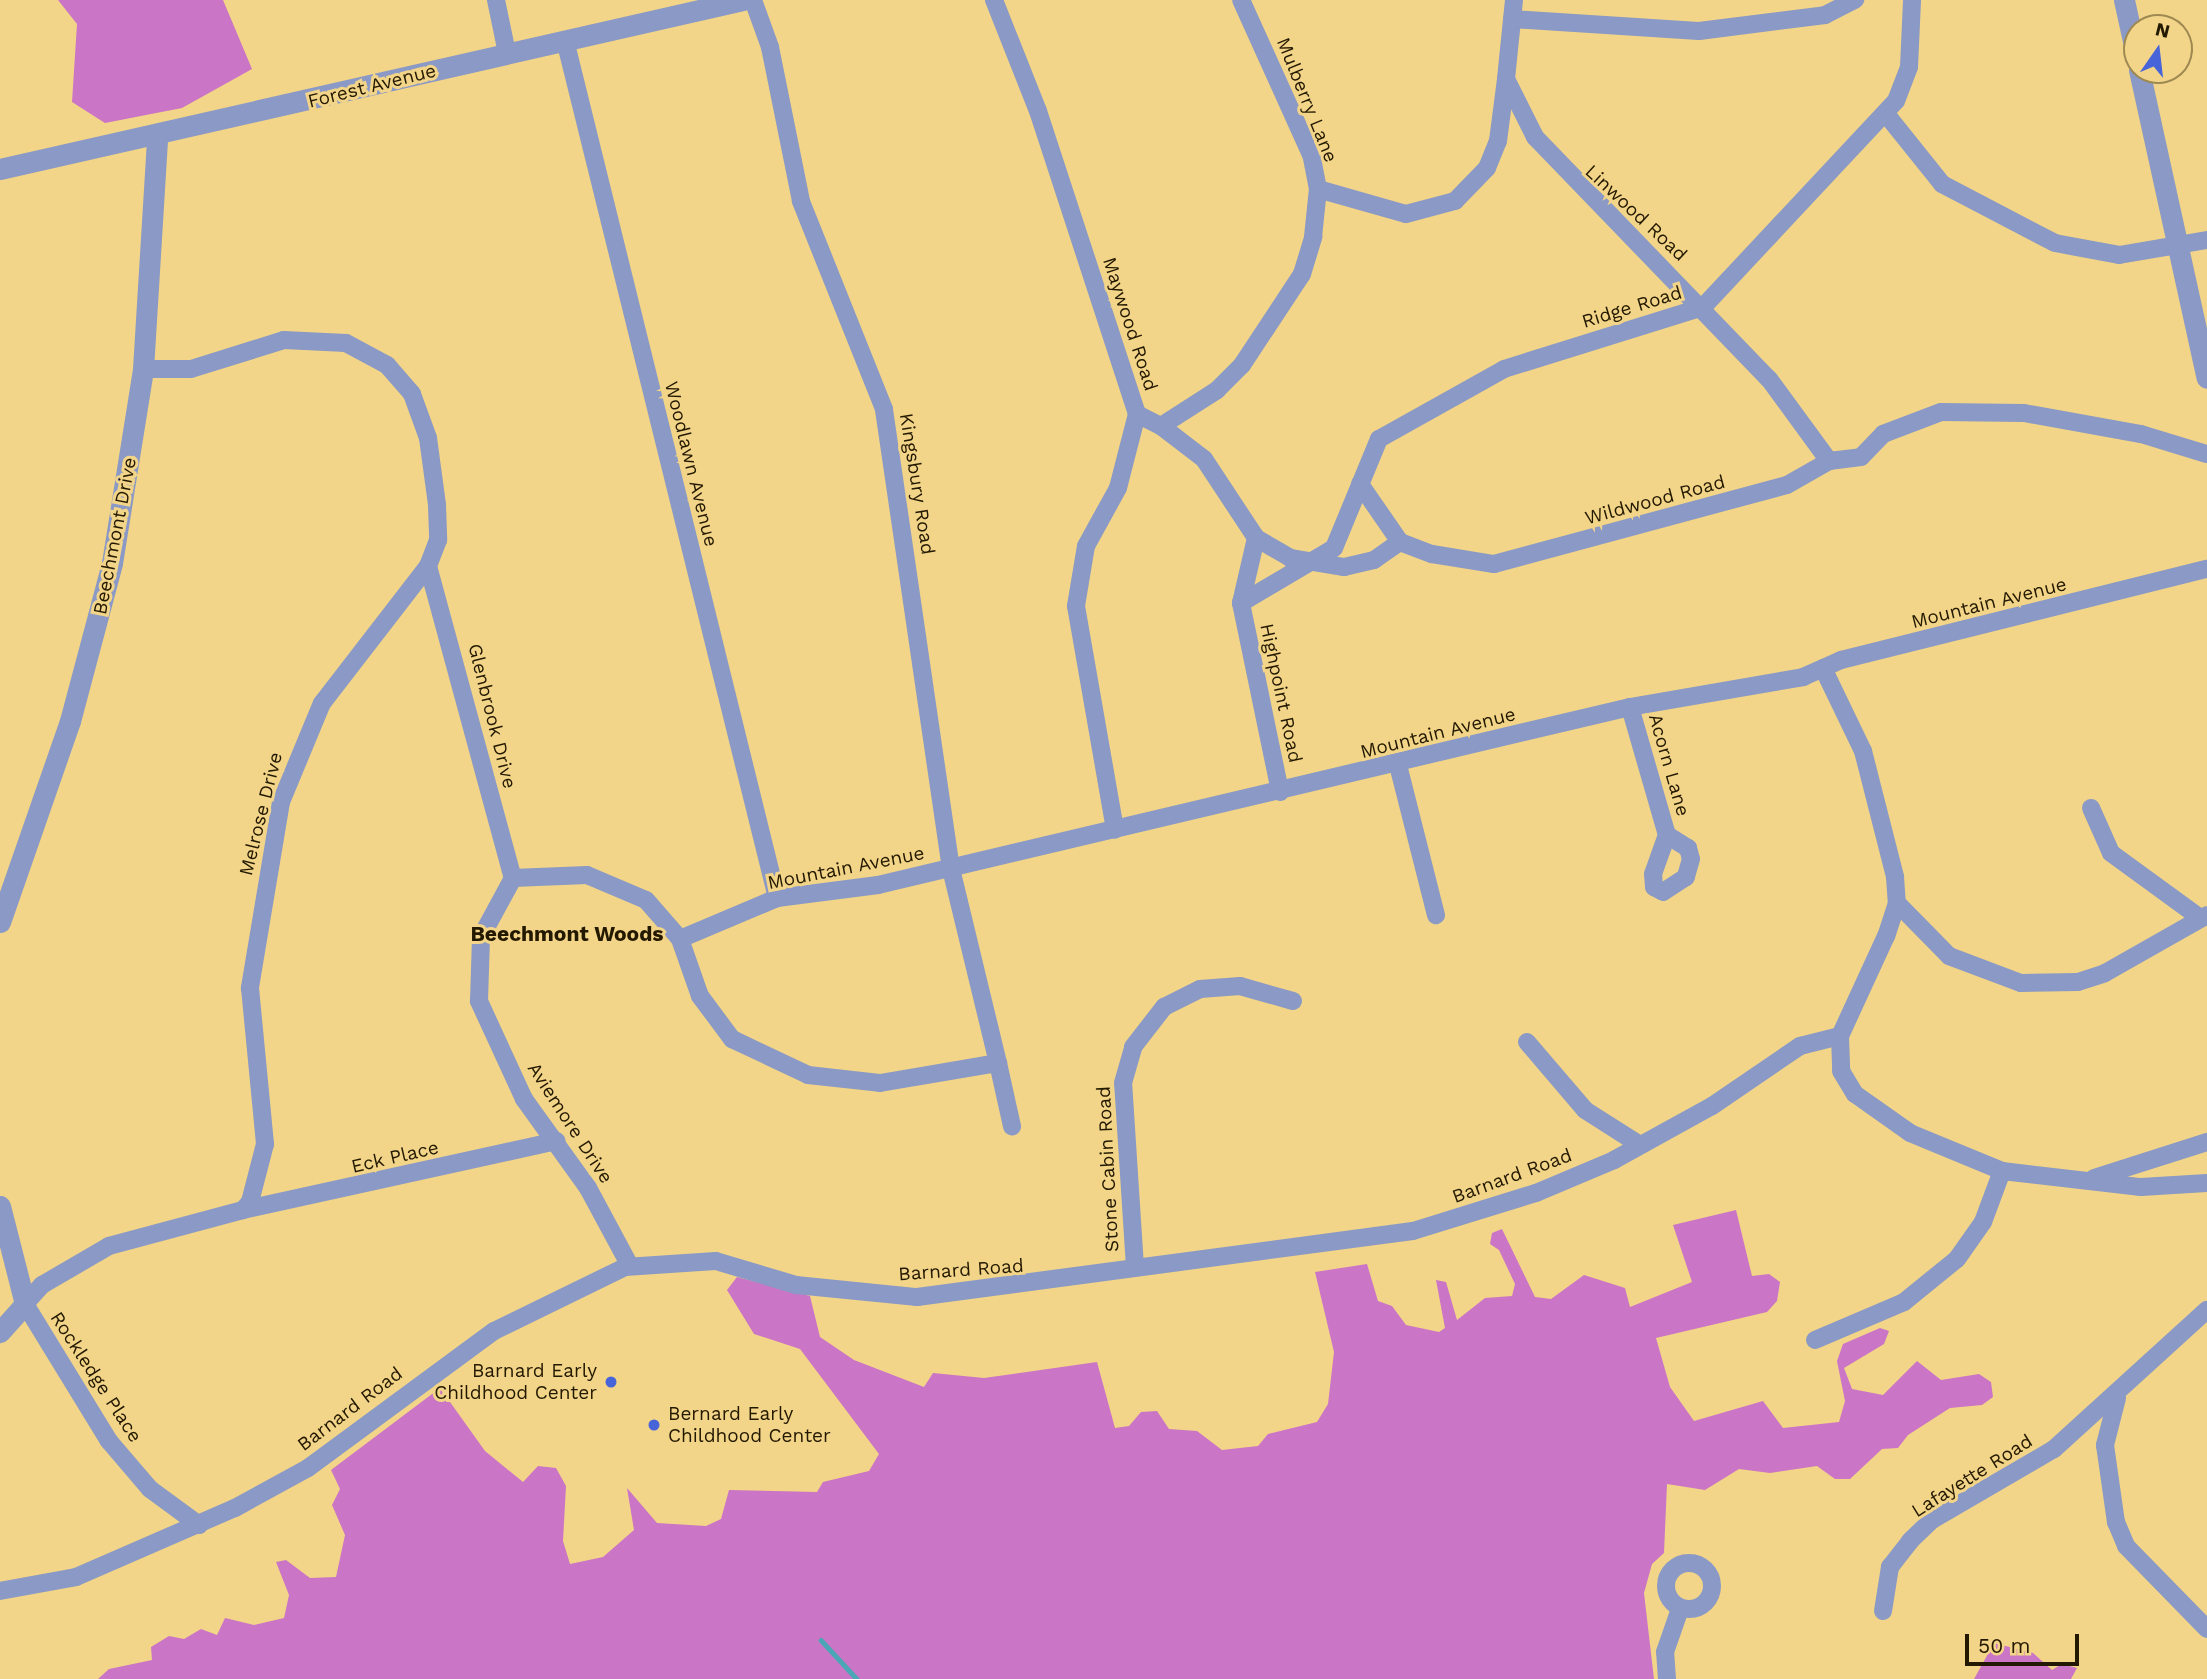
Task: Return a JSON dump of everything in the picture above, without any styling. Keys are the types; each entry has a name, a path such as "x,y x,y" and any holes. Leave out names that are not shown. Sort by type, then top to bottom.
{"street":[{"path":"496,0 507,53"},
{"name":"Forest Avenue","path":"0,169 157,137 507,53 743,0"},
{"name":"Kingsbury Road","path":"753,0 770,47 801,201 884,409 951,869"},
{"name":"Maywood Road","path":"994,0 1038,111 1137,414 1118,488 1086,546 1076,606 1115,830"},
{"name":"Mulberry Lane","path":"1161,426 1217,390 1242,365 1302,274 1318,189 1311,157 1241,0"},
{"path":"1318,189 1406,214 1455,201 1487,168 1498,141 1514,0"},
{"path":"1512,19 1699,31 1825,15 1855,0"},
{"name":"Ridge Road","path":"1319,560 1343,534 1379,439 1439,402 1504,369 1703,307 1886,114 1909,67 1912,0"},
{"name":"Woodlawn Avenue","path":"565,40 777,898"},
{"name":"Linwood Road","path":"1506,79 1557,166 1703,307 1769,379 1829,461"},
{"path":"2142,84 2207,378"},
{"path":"1886,114 1942,184 2013,226 2086,252 2119,255 2179,247 2207,240"},
{"name":"Beechmont Drive","path":"0,922 92,646 143,369 157,137"},
{"name":"Melrose Drive","path":"143,369 191,369 309,338 346,342 372,354 404,382 421,412 437,505 438,540 428,566 322,704 281,802 250,988 265,1144 260,1180 243,1210"},
{"name":"Wildwood Road","path":"1400,542 1432,554 1494,564 1753,496 1829,461 1861,457 1883,434 1911,422 1984,411 2089,424 2207,454"},
{"path":"1137,414 1161,426 1204,460 1256,538 1290,558 1319,560 1344,567 1374,560 1400,542 1360,484"},
{"name":"Highpoint Road","path":"1256,538 1241,603 1280,792"},
{"name":"Highpoint Road","path":"1241,603 1319,560"},
{"name":"Glenbrook Drive","path":"428,566 513,878"},
{"name":"Mountain Avenue","path":"680,939 777,898 951,869 1398,765 1630,707 1790,679 1823,668 2207,569"},
{"path":"1823,668 1881,806 1897,903 1840,1036 1841,1071 1864,1101 1910,1133 2001,1171 2090,1179 2141,1187 2207,1183"},
{"name":"Acorn Lane","path":"1630,707 1667,835"},
{"path":"1398,765 1436,915"},
{"path":"1897,903 1948,956 2021,983 2078,982 2105,973 2204,916 2111,853 2091,808"},
{"path":"951,869 1012,1126"},
{"path":"513,878 568,873 612,882 646,900 680,939 699,996 732,1039 808,1075 880,1083 998,1063"},
{"name":"Aviemore Drive","path":"513,878 481,937 476,982 502,1057 556,1141 630,1266"},
{"name":"Stone Cabin Road","path":"1135,1267 1123,1083 1133,1047 1164,1007 1200,989 1240,986 1293,1001"},
{"name":"Barnard Road","path":"0,1591 76,1577 199,1525 308,1468 502,1326 630,1266 716,1261 796,1285 917,1297 1413,1231 1536,1194 1640,1145 1800,1046 1840,1036"},
{"path":"1527,1042 1578,1103 1640,1145"},
{"name":"Eck Place","path":"243,1210 556,1141"},
{"path":"2090,1179 2207,1142"},
{"path":"1815,1340 1904,1302 1957,1259 1983,1222 2001,1171"},
{"path":"0,1206 25,1304"},
{"path":"0,1332 42,1285 129,1237 243,1210"},
{"name":"Rockledge Place","path":"25,1304 110,1441 150,1489 199,1525"},
{"name":"Lafayette Road","path":"1883,1611 1890,1567 1910,1541 1932,1520 2054,1450 2118,1397 2207,1310"},
{"path":"2118,1397 2105,1445 2116,1522 2126,1546 2207,1629"},
{"path":"1667,1679 1665,1651 1679,1609"}],"shaded area":[{"path":"58,0 223,0 252,69 182,108 105,123 72,102 77,24"},
{"path":"1736,1210 1752,1276 1769,1274 1780,1282 1777,1301 1767,1312 1656,1338 1670,1387 1694,1421 1763,1401 1783,1428 1839,1422 1845,1401 1837,1361 1843,1344 1880,1328 1889,1331 1884,1344 1844,1368 1852,1389 1883,1395 1917,1361 1941,1380 1979,1374 1991,1382 1993,1397 1982,1405 1950,1408 1908,1435 1898,1448 1882,1449 1850,1479 1835,1479 1817,1466 1770,1473 1739,1469 1705,1490 1667,1484 1664,1553 1652,1564 1644,1593 1654,1679 98,1679 109,1669 152,1660 151,1647 169,1636 184,1639 201,1629 217,1635 225,1618 254,1625 284,1618 289,1595 276,1562 286,1560 310,1578 336,1577 345,1535 332,1505 340,1489 331,1470 440,1388 485,1451 523,1482 538,1466 556,1468 566,1486 563,1541 570,1564 603,1557 634,1530 627,1488 657,1523 706,1526 721,1519 729,1490 817,1492 823,1482 869,1471 879,1454 800,1349 754,1334 727,1290 737,1277 810,1296 820,1337 854,1360 924,1387 933,1373 984,1378 1097,1362 1115,1428 1129,1426 1141,1412 1157,1411 1169,1429 1197,1431 1222,1450 1258,1446 1268,1434 1317,1422 1328,1404 1334,1352 1315,1272 1367,1264 1378,1301 1392,1306 1406,1325 1439,1332 1445,1328 1436,1280 1446,1282 1457,1320 1485,1298 1512,1296 1515,1284 1499,1250 1490,1244 1492,1233 1502,1229 1535,1297 1551,1299 1584,1275 1625,1288 1630,1307 1692,1282 1673,1225"},
{"path":"1994,1643 2033,1653 2052,1670 2062,1664 2077,1668 2071,1679 1974,1679"}],"waterway":[{"path":"821,1640 857,1679"}],"place":[{"name":"Barnard Early Childhood Center","path":"611,1382"},
{"name":"Bernard Early Childhood Center","path":"654,1425"}],"district":[{"name":"Beechmont Woods","path":"567,934"}]}
